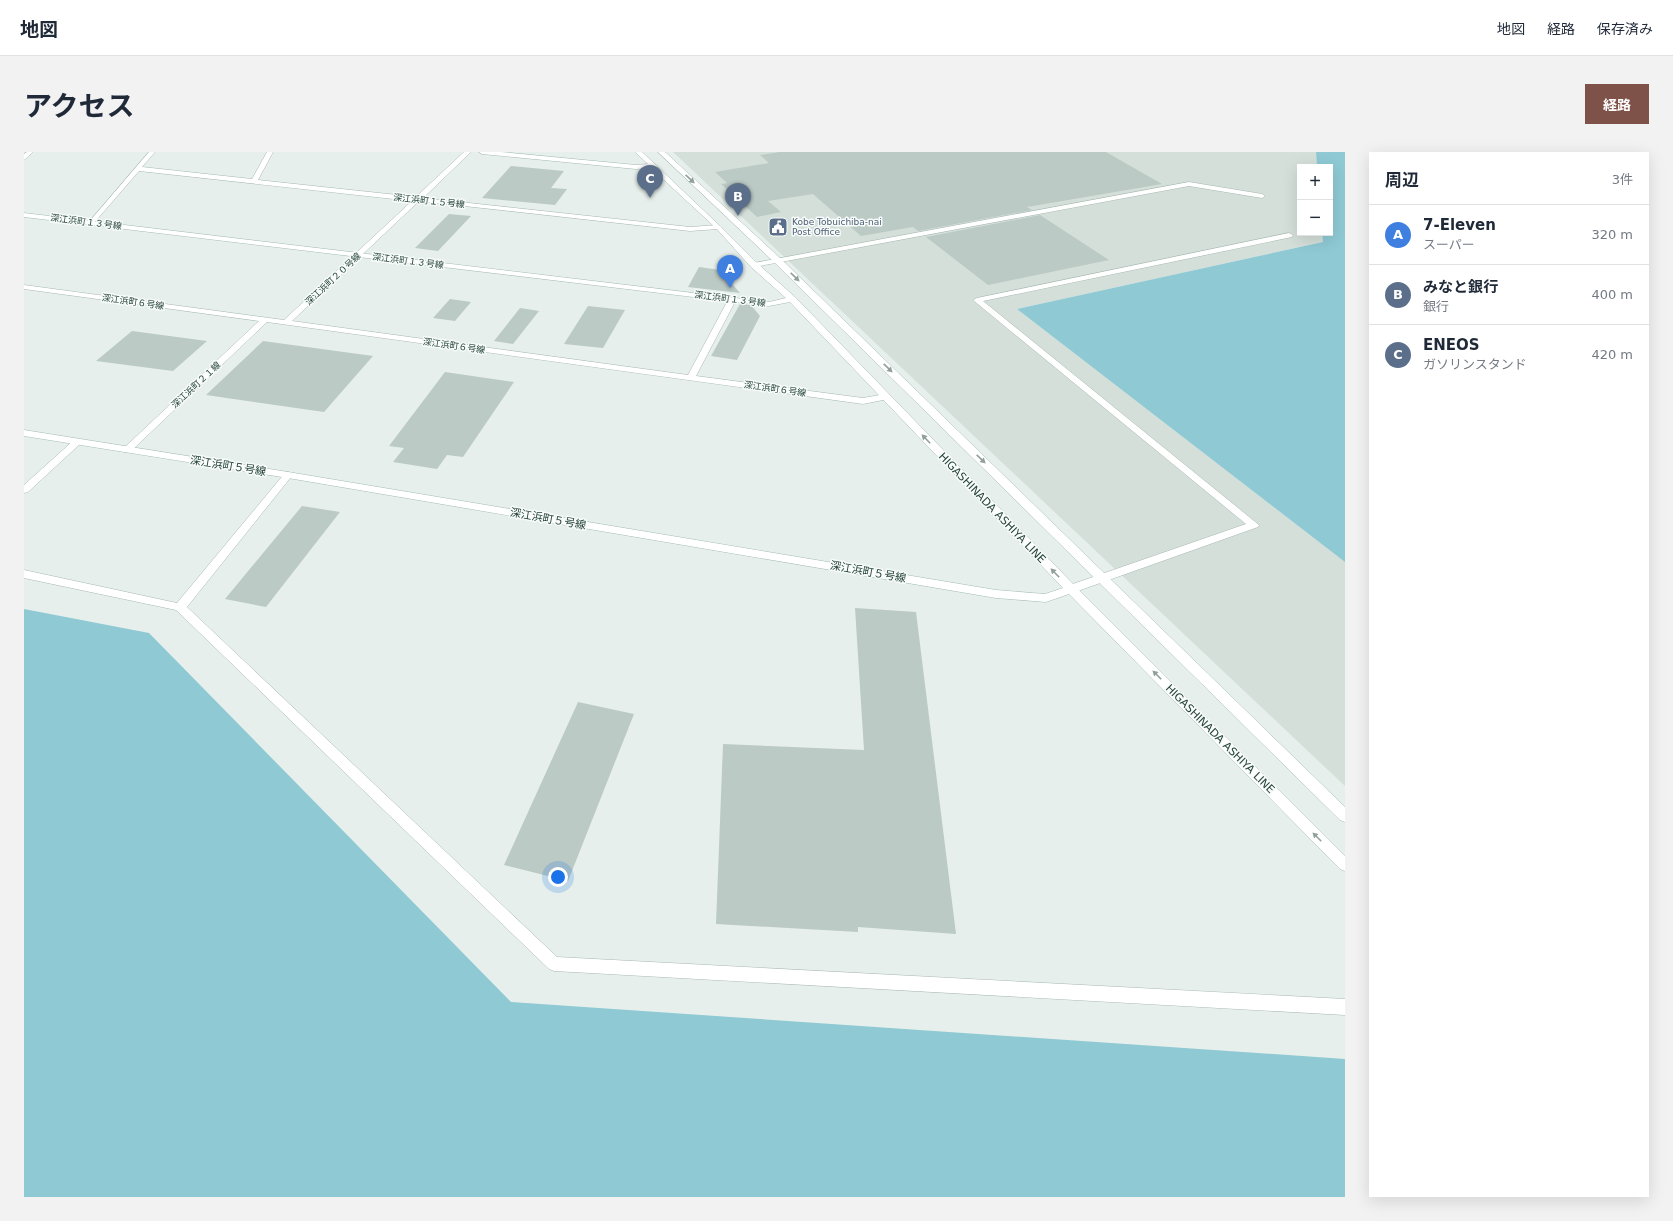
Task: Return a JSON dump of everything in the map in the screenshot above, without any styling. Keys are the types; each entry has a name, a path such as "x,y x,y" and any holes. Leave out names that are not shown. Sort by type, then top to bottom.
{"street":[{"path":"24,158 30,152"},
{"path":"91,223 139,169 152,152"},
{"path":"254,181 270,152"},
{"name":"深江浜町２０号線","path":"285,323 468,152"},
{"path":"482,152 636,167 652,166"},
{"name":"HIGASHINADA ASHIYA LINE","path":"638,152 718,227 754,265 792,299 1071,589 1345,865"},
{"path":"662,152 778,260 1345,816"},
{"name":"深江浜町１５号線","path":"139,169 690,229 718,227"},
{"path":"754,265 1189,184 1262,196"},
{"name":"深江浜町１３号線","path":"24,215 732,300 769,304 792,299"},
{"name":"深江浜町５号線","path":"24,433 288,475 996,594 1046,598 1254,525 977,300 1289,235"},
{"name":"深江浜町６号線","path":"24,287 862,401 885,397"},
{"path":"690,378 732,300"},
{"name":"深江浜町２１線","path":"127,450 265,320"},
{"path":"24,490 77,442"},
{"path":"180,607 288,475"},
{"path":"24,574 180,607 554,964 1345,1007"}],"shaded area":[{"path":"673,152 1316,152 1317,164 1297,164 1297,236 1322,236 1323,242 1017,309 1345,562 1345,786"}],"water":[{"path":"1316,152 1345,152 1345,562 1017,309 1323,242 1322,236 1333,236 1333,164 1317,164"},
{"path":"24,609 149,633 511,1002 1345,1059 1345,1197 24,1197"}],"building":[{"path":"780,152 1106,152 1162,184 1027,207 1032,210 918,231 913,227 861,236 813,194 768,201 781,212 757,217 721,184 727,183 715,172 769,163 760,155"},
{"path":"511,166 564,171 551,188 567,189 555,205 482,198"},
{"path":"449,214 471,216 438,251 415,248"},
{"path":"1040,215 1109,260 988,285 926,237"},
{"path":"699,267 720,270 740,293 688,287"},
{"path":"450,299 471,302 455,321 433,318"},
{"path":"740,304 751,305 760,316 737,360 711,356"},
{"path":"588,306 625,310 603,348 564,344"},
{"path":"520,308 539,311 513,344 494,341"},
{"path":"132,331 207,341 173,371 96,361"},
{"path":"263,341 373,356 324,412 206,395"},
{"path":"445,372 514,382 463,457 447,455 437,469 393,462 404,448 389,446"},
{"path":"302,506 340,512 266,607 225,599"},
{"path":"855,608 916,612 956,934 858,927 858,932 716,924 723,744 864,750"},
{"path":"578,702 634,714 568,881 504,865"}],"place":[{"name":"ENEOS","path":"650,198"},
{"name":"みなと銀行","path":"738,216"},
{"name":"Kobe Tobuichiba-nai Post Office","path":"778,227"},
{"name":"7-Eleven","path":"730,288"}]}
